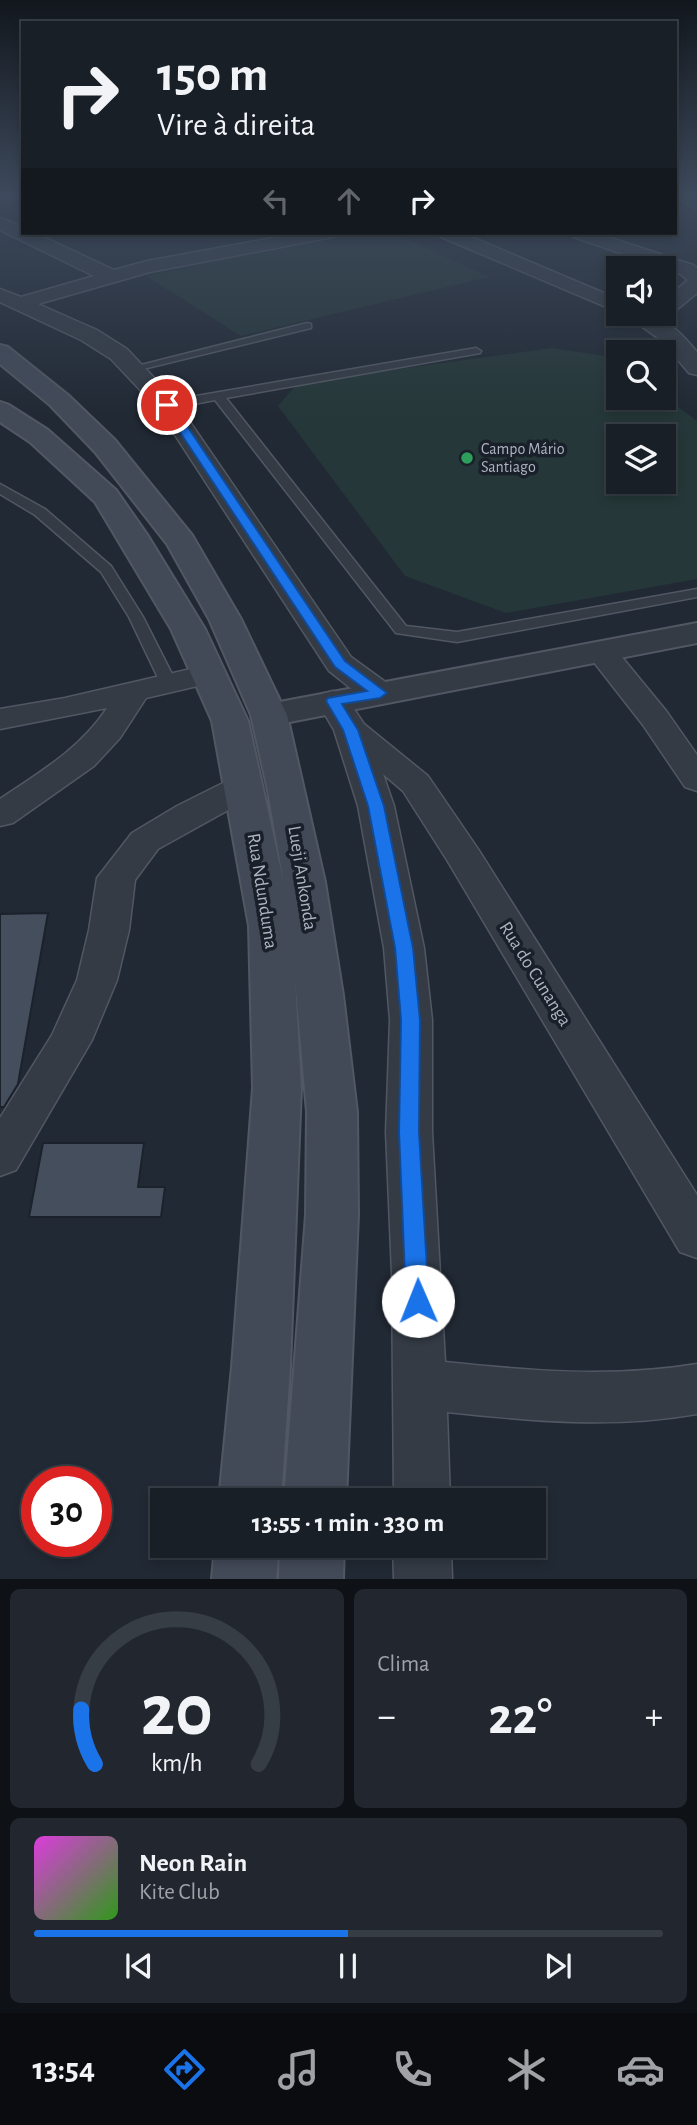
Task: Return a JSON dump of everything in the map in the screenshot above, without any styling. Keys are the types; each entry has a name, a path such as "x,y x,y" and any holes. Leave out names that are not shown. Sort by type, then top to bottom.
{"main road":[{"name":"Lueji Ankonda","path":"0,352 59,400 105,446 181,541 225,619 269,715 304,881 320,995 332,1112 332,1215 316,1488"},
{"name":"Rua Ndunduma","path":"0,410 39,436 107,496 188,629 189,679 230,721 271,926 276,1088 261,1367 251,1488"},
{"path":"244,1579 246,1558"},
{"path":"311,1579 312,1558"}],"street":[{"path":"93,268 110,276"},
{"path":"10,299 147,268"},
{"path":"528,268 606,301"},
{"path":"676,297 697,281 681,268"},
{"path":"10,299 89,335 135,368 167,405 340,664 380,693"},
{"path":"676,319 684,320"},
{"path":"663,326 697,368"},
{"path":"269,715 342,716 380,693 697,633"},
{"path":"601,652 655,719 697,780"},
{"path":"0,719 133,693 189,679"},
{"path":"0,815 82,759 108,731 133,693"},
{"path":"342,716 376,806 404,948 411,1020 409,1132 417,1274 422,1488"},
{"name":"Rua do Cunanga","path":"342,716 416,784 472,870 697,1237"},
{"path":"0,1157 71,1040 97,980 109,930 116,878 145,841 245,786"},
{"path":"418,1384 571,1399 667,1396 697,1389"},
{"path":"422,1558 423,1579"}],"lane":[{"path":"135,368 307,326"},
{"path":"167,405 477,351"},
{"path":"219,397 401,630 457,637 697,593"},
{"path":"0,488 40,512 106,569 136,617 189,679"}],"shaded area":[{"path":"186,268 469,268 489,277 241,336 146,276"},
{"name":"Campo Mário Santiago","path":"551,348 606,356 606,410 676,410 676,405 697,421 697,579 506,613 405,576 278,406 298,383"}],"building":[{"path":"48,913 18,1084 4,1107 0,1107 0,914"},
{"path":"43,1143 144,1143 138,1187 165,1187 161,1217 29,1217"}],"place":[{"name":"Campo Mário Santiago","path":"467,458"}],"route":[{"path":"167,405 340,664 380,693 333,701 351,730 376,806 404,948 411,1020 409,1132 418,1301"}]}
